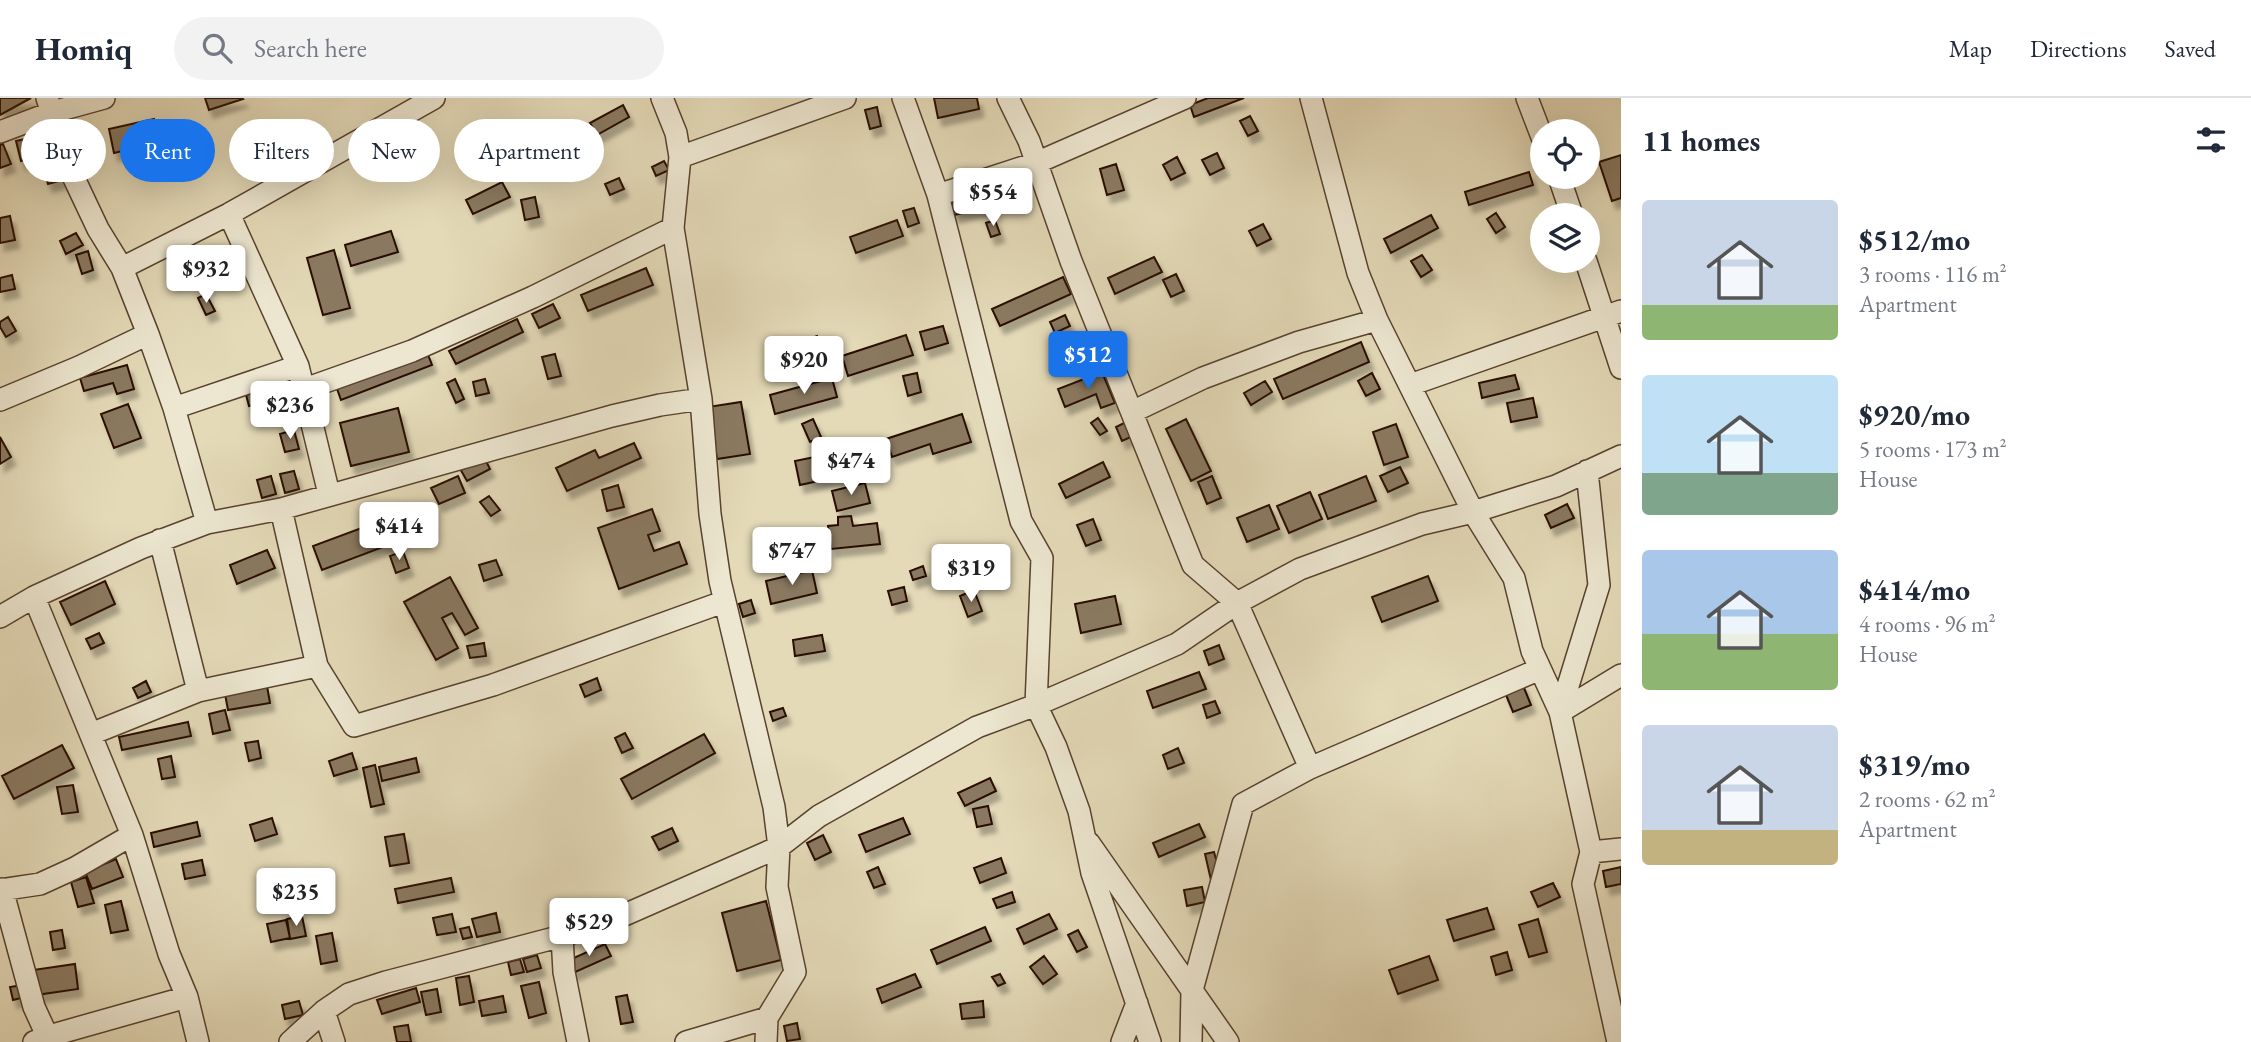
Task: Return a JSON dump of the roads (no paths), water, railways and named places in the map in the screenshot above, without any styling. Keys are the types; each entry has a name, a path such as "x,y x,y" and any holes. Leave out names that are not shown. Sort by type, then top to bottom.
{"street":[{"path":"0,132 50,105 104,98"},
{"path":"122,268 229,214 433,98"},
{"path":"662,98 676,133 680,157 673,228 701,399 710,514 723,602 755,721 774,807 779,847 777,887 795,972 767,1018 766,1042"},
{"path":"680,157 845,98"},
{"path":"904,98 938,195 1021,520 1042,558 1036,705 1056,747 1079,811 1092,873 1150,1042"},
{"path":"1008,98 1193,565 1237,603 1310,768"},
{"path":"938,195 1036,163 1185,98"},
{"path":"1311,98 1358,273 1377,320 1473,512 1514,578 1532,650 1560,712 1591,852 1583,884 1618,1042"},
{"path":"1527,98 1535,119"},
{"path":"50,105 72,174 122,268 148,334 174,408 207,523"},
{"path":"229,214 298,366 329,494"},
{"path":"305,389 412,351 533,297 673,228"},
{"path":"1592,273 1613,315 1621,369"},
{"path":"1410,386 1613,315"},
{"path":"1132,412 1203,378 1300,342 1377,320"},
{"path":"0,400 79,368 148,334"},
{"path":"174,408 298,366"},
{"path":"0,617 34,597 160,540 207,523 281,509 612,416 701,399"},
{"path":"290,1042 324,1011 349,994 613,920 779,847 819,816 976,727 1036,705 1177,644 1237,603 1300,569 1422,524 1473,512 1556,486 1621,456"},
{"path":"1560,712 1599,585 1587,471"},
{"path":"281,509 317,666 354,726 493,685 723,602"},
{"path":"160,540 198,691"},
{"path":"34,597 132,835 169,954 187,998 198,1042"},
{"path":"91,734 198,691 317,666"},
{"path":"1191,1042 1192,990 1243,804 1310,768 1540,669"},
{"path":"1560,712 1621,675"},
{"path":"132,835 75,868 40,884 1,889 44,1040 187,998"},
{"path":"1086,837 1228,1042"},
{"path":"1591,852 1621,849"},
{"path":"562,936 564,972 578,1042"},
{"path":"1122,1042 1137,1003"},
{"path":"324,1011 334,1042"},
{"path":"686,1042 767,1018"}]}
